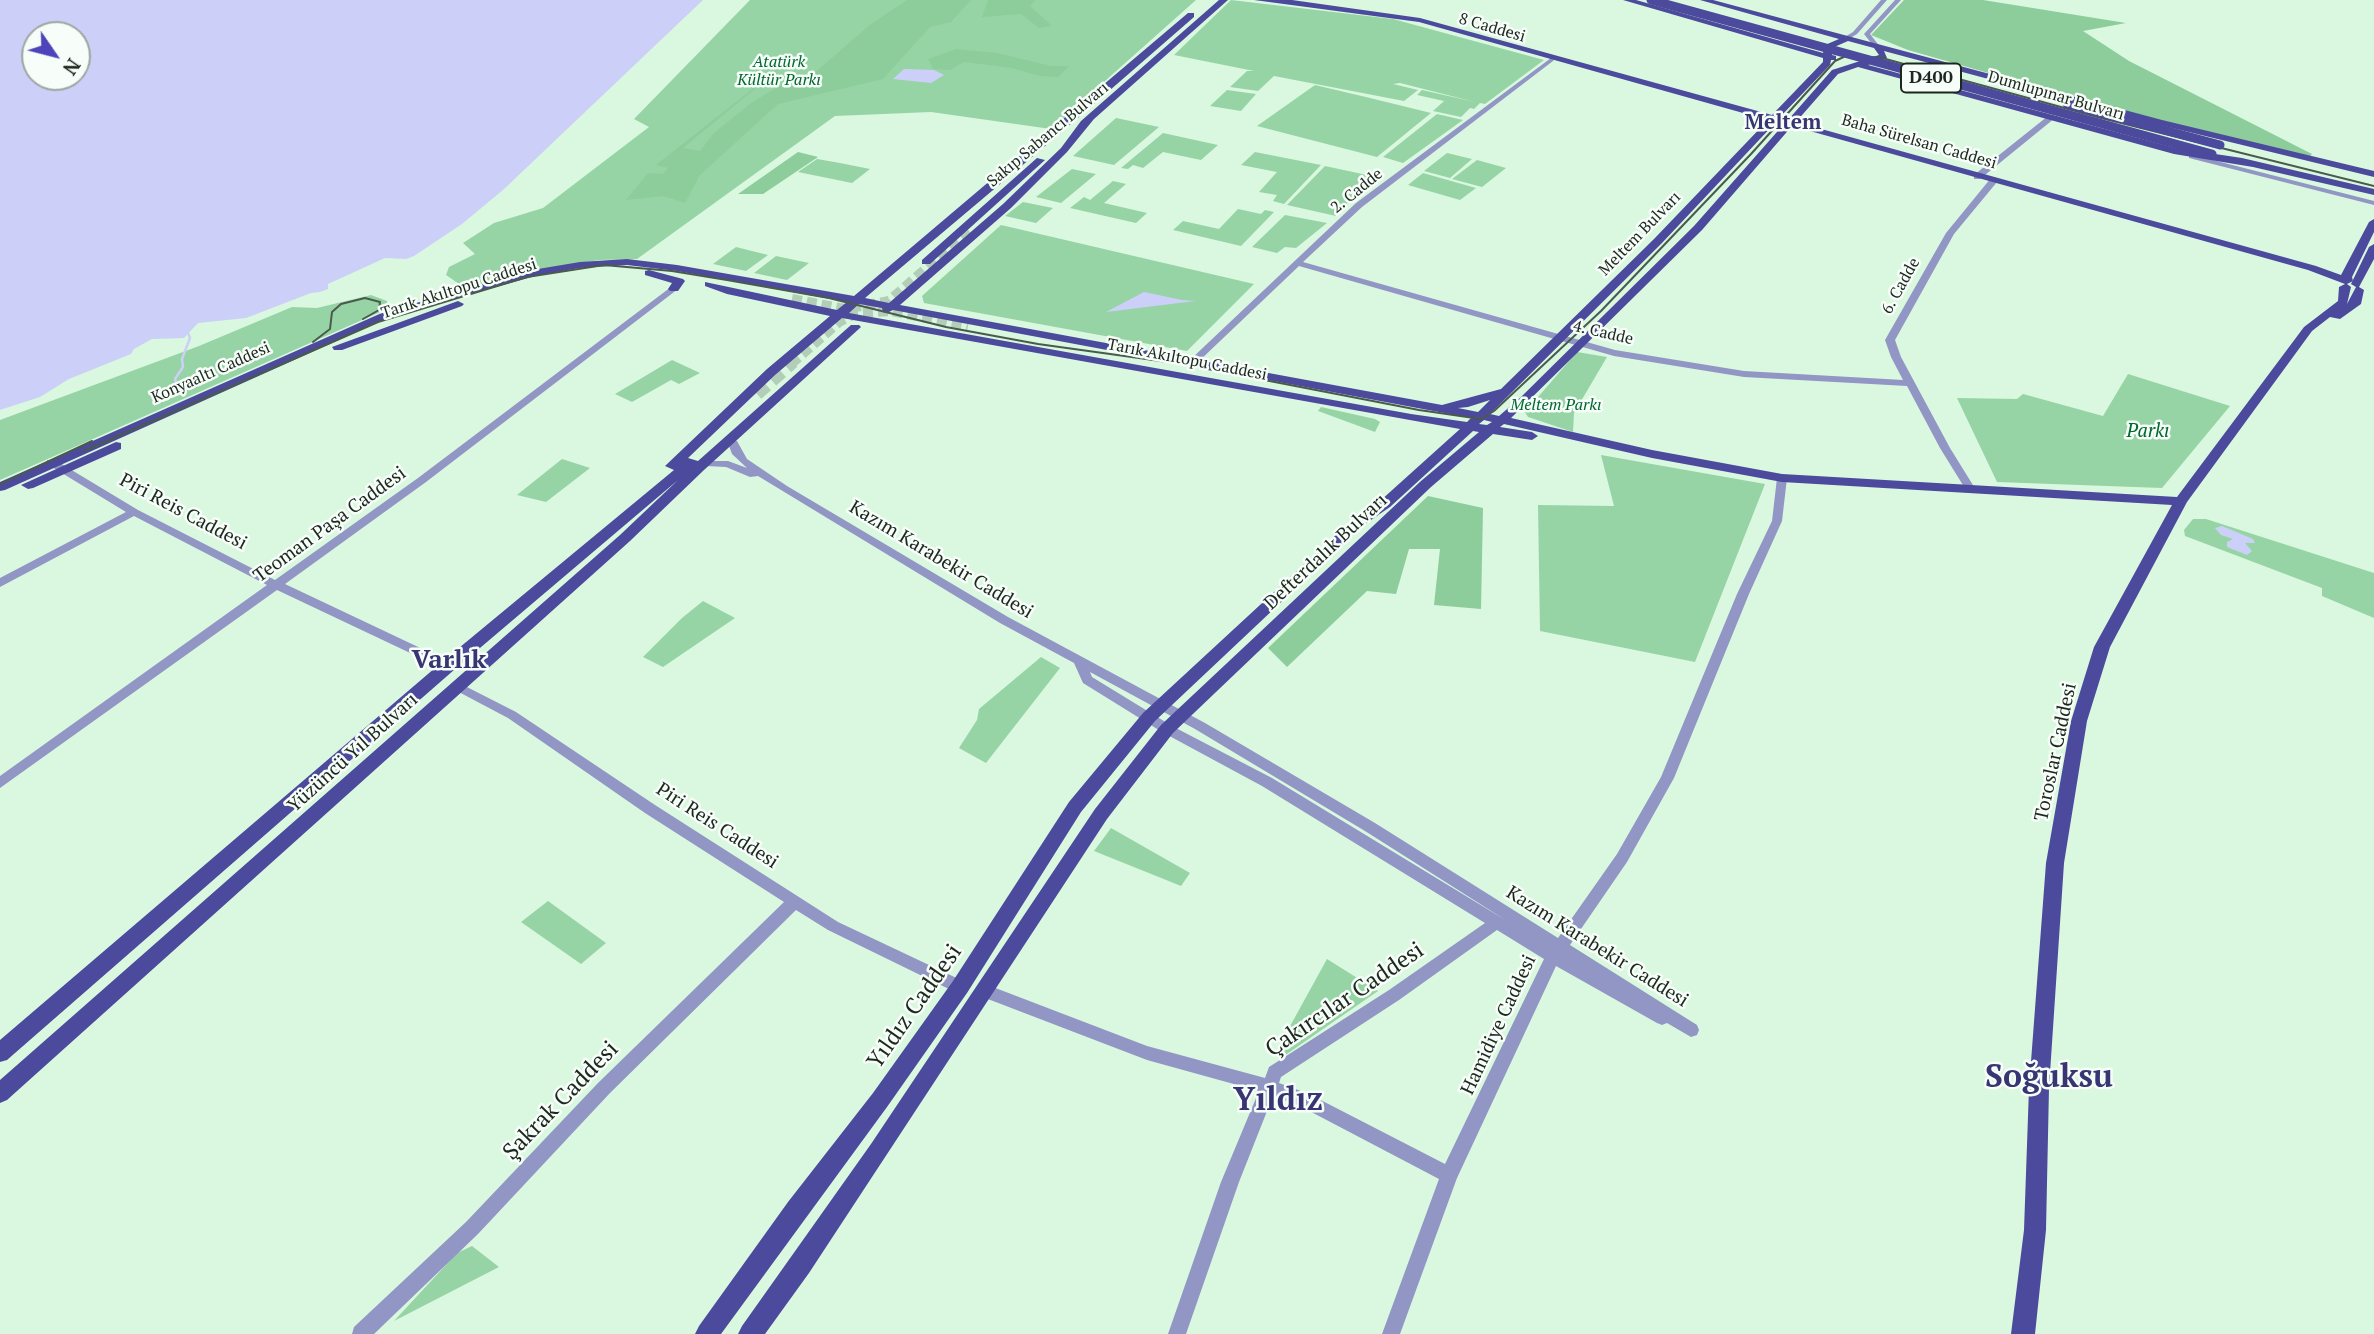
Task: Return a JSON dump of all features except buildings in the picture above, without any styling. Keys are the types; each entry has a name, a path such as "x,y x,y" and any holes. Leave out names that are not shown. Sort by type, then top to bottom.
{"main road":[{"name":"Sakıp Sabancı Bulvarı","path":"1209,0 1068,122 887,292 1224,0"},
{"name":"8 Caddesi","path":"1258,0 1413,20 1551,60"},
{"name":"Baha Sürelsan Caddesi","path":"1275,0 1420,19 1774,120"},
{"path":"1627,0 2174,151 2252,164"},
{"name":"Dumlupınar Bulvarı","path":"1651,0 2212,154 2374,195"},
{"name":"Dumlupınar Bulvarı","path":"1684,0 2220,145 2374,181"},
{"path":"1704,0 2209,134 2374,174"},
{"path":"1773,40 1796,43 1812,38 1812,33 1803,28"},
{"name":"Meltem Bulvarı","path":"1468,428 1561,339 1774,120 1827,63 1828,47 1845,39"},
{"name":"Meltem Bulvarı","path":"1502,420 1698,228 1835,72 1882,58 1883,52 1878,48"},
{"name":"Baha Sürelsan Caddesi","path":"1551,60 1978,176 2349,283"},
{"path":"851,324 876,319 1007,206 1064,150 1091,117"},
{"path":"643,520 733,443 851,324 857,300 1068,122"},
{"path":"972,228 1081,129"},
{"path":"2209,134 2277,159"},
{"name":"Baha Sürelsan Caddesi","path":"1994,181 2290,262 2349,283"},
{"name":"Toroslar Caddesi","path":"2023,1334 2035,1230 2039,1088 2055,863 2079,721 2102,647 2180,501 2299,341 2355,304 2349,283 2374,222"},
{"name":"Toroslar Caddesi","path":"2349,283 2374,247"},
{"name":"Tarık Akıltopu Caddesi","path":"364,337 447,301 546,270 627,262 677,268 1194,360 1502,420 1652,454"},
{"name":"Tarık Akıltopu Caddesi","path":"447,301 550,277 599,271 649,273"},
{"path":"649,273 792,299"},
{"path":"649,273 679,281 674,289"},
{"path":"674,289 706,283 851,324 900,324"},
{"path":"910,289 907,297 911,306 943,316"},
{"name":"Konyaaltı Caddesi","path":"0,487 370,321 447,301"},
{"name":"Tarık Akıltopu Caddesi","path":"851,324 876,319 1427,421 1652,454"},
{"name":"Yüzüncü Yıl Bulvarı","path":"0,1053 448,666 851,324"},
{"name":"Yüzüncü Yıl Bulvarı","path":"0,1093 459,687 643,520 851,324"},
{"path":"968,326 1084,347 1166,356"},
{"name":"Konyaaltı Caddesi","path":"0,498 364,337"},
{"path":"1432,407 1468,403 1503,393"},
{"path":"624,516 757,394"},
{"path":"1525,400 1523,414 1526,420 1545,431"},
{"name":"Defterdalık Bulvarı","path":"1164,717 1502,420"},
{"path":"1427,421 1444,432 1448,448"},
{"name":"Defterdalık Bulvarı","path":"1164,717 1357,523 1385,504 1468,428"},
{"path":"1467,449 1491,437 1509,433"},
{"path":"1652,454 1782,478 2180,501"},
{"path":"750,1334 801,1265 985,991 1164,717"},
{"name":"Yıldız Caddesi","path":"706,1334 880,1100 960,987 1075,807 1164,717"}],"street":[{"path":"1845,39 1855,33 1884,0"},
{"path":"1878,48 1867,34 1898,0"},
{"path":"1818,32 1855,33"},
{"name":"2. Cadde","path":"1194,360 1359,205 1551,60"},
{"path":"1978,176 2051,118"},
{"path":"2174,151 2374,203"},
{"name":"6. Cadde","path":"1971,490 1957,470 1910,383 1890,340 1950,233 1994,181"},
{"name":"4. Cadde","path":"1297,263 1581,345 1744,374 1910,383"},
{"name":"Teoman Paşa Caddesi","path":"0,783 277,586 674,289"},
{"path":"733,443 743,461 783,488"},
{"name":"Piri Reis Caddesi","path":"51,463 135,512 277,586 448,666"},
{"name":"Kazım Karabekir Caddesi","path":"710,464 728,464 783,488 1080,663 1087,680 1164,717 1370,827 1556,951 1644,1010 1691,1030 1556,951 1496,923 1164,717"},
{"name":"Hamidiye Caddesi","path":"1391,1334 1449,1175 1556,951 1622,858 1667,778 1743,594 1777,521 1782,478"},
{"path":"0,583 135,512"},
{"name":"Piri Reis Caddesi","path":"459,687 512,715 650,809 833,926 960,987"},
{"name":"Şakrak Caddesi","path":"361,1334 472,1228 604,1088 795,901"},
{"name":"Çakırcılar Caddesi","path":"1177,1334 1267,1086 1275,1072 1394,995 1496,923"},
{"path":"985,991 1147,1052 1303,1099 1449,1175"}],"green space":[{"name":"Atatürk Kültür Parkı","path":"750,0 1196,0 1051,129 931,112 835,116 637,259 599,260 539,271 468,290 446,275 449,267 475,254 463,243 494,223 543,208 649,127 634,119"},
{"path":"907,0 971,0 951,22 930,27 883,79 778,104 700,175 685,203 663,196 626,200 648,173 663,174 668,168 656,165 807,46 683,148 700,151 714,133 751,103 797,75 811,76 871,24"},
{"path":"988,0 1035,0 1030,6 1052,26 1039,28 1021,14 982,17"},
{"path":"1231,0 1393,19 1544,60 1485,104 1480,103 1474,109 1470,108 1461,117 1433,111 1444,101 1417,95 1422,90 1475,102 1400,83 1393,84 1418,90 1404,101 1274,76 1258,91 1230,87 1247,71 1254,71 1174,55"},
{"path":"1904,0 1983,0 2126,23 2083,31 2129,61 2312,154 2309,157 2118,110 1908,50 1871,35"},
{"path":"956,49 997,53 1051,66 1069,66 1058,77 964,62 950,70 933,69 928,59"},
{"path":"1315,85 1431,113 1377,157 1257,126"},
{"path":"1227,90 1256,94 1241,111 1210,106"},
{"path":"1437,114 1463,120 1403,163 1383,157"},
{"path":"1116,118 1159,127 1114,165 1073,156"},
{"path":"1163,133 1218,145 1201,160 1163,152 1143,168 1133,165 1128,169 1121,168"},
{"path":"798,152 818,157 763,194 738,194"},
{"path":"1255,152 1321,165 1284,204 1273,201 1277,195 1259,192 1277,172 1241,165"},
{"path":"1447,153 1472,159 1450,178 1424,171"},
{"path":"817,159 870,169 852,183 798,172"},
{"path":"1477,160 1506,168 1482,187 1452,179"},
{"path":"1325,166 1381,178 1360,189 1336,216 1287,205"},
{"path":"1072,169 1096,174 1061,203 1036,197"},
{"path":"1423,173 1476,188 1460,200 1408,185"},
{"path":"1113,181 1126,184 1104,203 1147,213 1136,223 1070,208 1084,197 1090,200"},
{"path":"1023,202 1053,208 1036,223 1005,216"},
{"path":"1238,209 1261,214 1265,210 1274,212 1241,246 1173,230 1183,221 1219,229"},
{"path":"1285,215 1327,223 1296,248 1285,247 1277,253 1252,247"},
{"path":"1001,225 1254,284 1187,351 924,303 922,296"},
{"path":"736,247 768,255 746,271 713,264"},
{"path":"776,256 809,263 787,280 754,273"},
{"path":"371,295 387,301 387,309 0,480 0,420 199,346 292,307 317,308"},
{"name":"Meltem Parkı","path":"1577,352 1607,357 1574,413 1573,432 1528,417 1525,412"},
{"path":"672,360 700,373 679,384 671,380 632,402 615,394"},
{"name":"Parkı","path":"2128,374 2230,406 2162,488 1997,482 1957,398 2017,399 2023,394 2103,416"},
{"path":"1321,407 1380,422 1375,432 1318,411"},
{"path":"1601,455 1765,484 1695,662 1540,631 1538,505 1614,506"},
{"path":"562,459 590,468 546,502 517,495"},
{"path":"1428,496 1483,508 1481,609 1434,605 1440,549 1409,549 1396,594 1367,591 1287,667 1268,648"},
{"path":"2193,519 2206,519 2374,573 2374,618 2322,596 2322,588 2185,536 2184,530"},
{"path":"703,601 735,618 663,667 643,657 682,618"},
{"path":"1041,657 1060,668 986,763 959,748 977,720 979,709"},
{"path":"1111,828 1190,873 1181,886 1094,851"},
{"path":"548,901 606,943 581,964 521,922"},
{"path":"1327,959 1378,991 1284,1056 1278,1048"},
{"path":"472,1246 499,1267 394,1321 457,1253"}],"water":[{"path":"0,0 703,0 503,190 462,224 414,256 406,259 385,258 328,284 328,289 246,318 198,323 184,338 152,339 134,349 131,354 69,379 40,397 0,410"},
{"path":"904,69 934,70 944,75 931,83 893,79"},
{"path":"1144,292 1182,300 1195,301 1106,312"},
{"path":"2222,526 2253,539 2255,543 2245,543 2252,551 2247,555 2227,547 2227,542 2233,539 2221,535 2215,528"}],"waterway":[{"path":"177,387 175,379 183,367 182,359 190,338 188,333"}],"tunnel":[{"path":"792,299 845,309 889,301 972,228"},
{"path":"791,364 839,322 856,313 891,311 968,326"},
{"path":"757,394 793,362"}],"tram line":[{"path":"84,451 378,322 527,277 604,265 672,271 727,280 829,298 946,327 1038,344 1182,364 1419,410 1481,419 1494,411 1601,311 1751,154 1835,61 1848,55 1882,58 2101,118 2374,186"},
{"path":"313,342 330,329 332,312 341,304 365,298 380,302 379,310 363,319"},
{"path":"0,484 92,441"}],"district":[{"name":"Meltem","path":"1783,123"},
{"name":"Varlık","path":"449,661"},
{"name":"Soğuksu","path":"2049,1078"},
{"name":"Yıldız","path":"1278,1101"}]}
